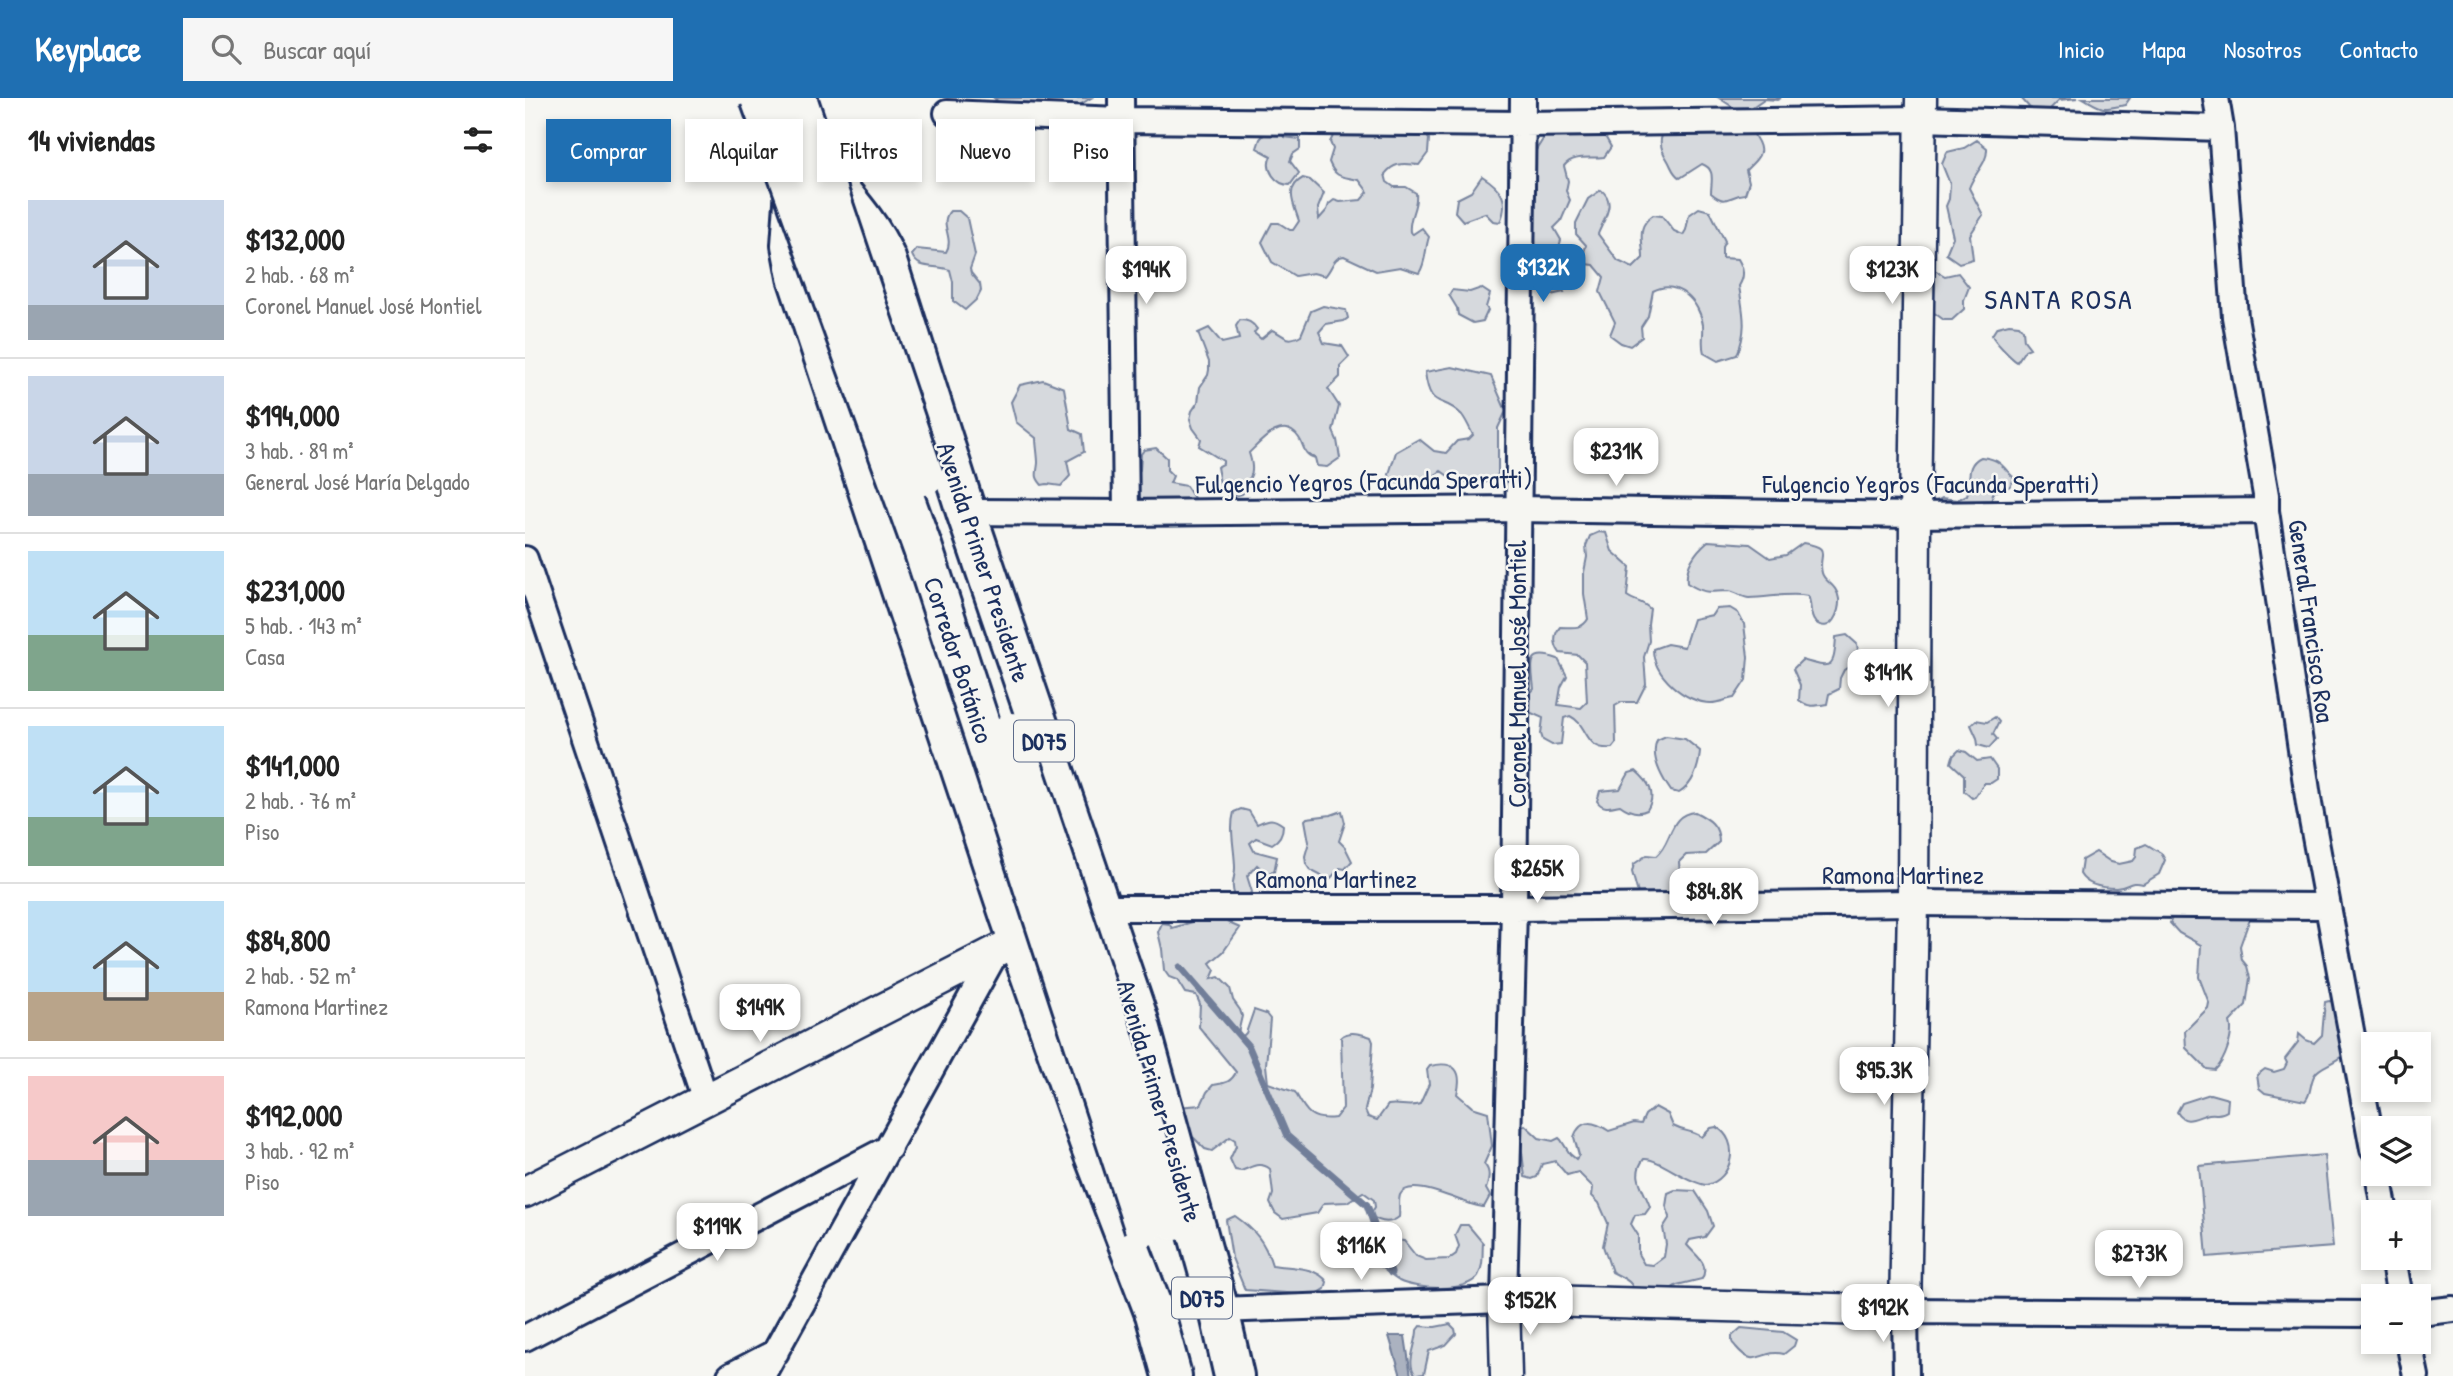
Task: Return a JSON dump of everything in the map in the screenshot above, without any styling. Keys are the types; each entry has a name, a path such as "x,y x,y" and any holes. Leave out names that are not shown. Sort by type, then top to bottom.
{"highway":[{"name":"Corredor Botánico","path":"760,98 923,549 1160,1224"},
{"name":"Avenida Primer Presidente","path":"778,98 786,119"},
{"name":"Corredor Botánico","path":"797,98 1160,1224"},
{"name":"Avenida Primer Presidente","path":"803,149 862,217 877,238 886,260 966,512 1138,1018 1219,1310 1232,1376"},
{"name":"Avenida Primer Presidente","path":"794,182 791,245 797,277 1007,946 1089,1142 1148,1294 1173,1376"},
{"name":"D075","path":"1160,1224 1160,1281 1178,1376"},
{"name":"D075","path":"1160,1224 1232,1376"}],"street":[{"name":"Coronel Manuel José Montiel","path":"1506,1376 1504,1300 1514,908 1523,98"},
{"name":"General Francisco Roa","path":"2216,98 2221,128 2235,317 2266,495 2266,511 2309,804 2367,1116"},
{"path":"1906,1376 1921,108"},
{"path":"947,113 1120,109 1522,124 1921,108 2221,128"},
{"path":"1120,109 1126,513"},
{"name":"Fulgencio Yegros (Facunda Speratti)","path":"966,512 1517,509 1915,515 2266,511"},
{"path":"525,559 706,1100"},
{"name":"Ramona Martinez","path":"1101,908 1514,908 1913,903 2328,906"},
{"path":"525,1192 1007,946"},
{"path":"762,1376 889,1147 1007,946"},
{"path":"525,1338 889,1147"},
{"path":"1219,1310 1504,1300 1905,1311 2361,1314"},
{"path":"2431,1312 2453,1309"},
{"path":"730,1376 776,1352"},
{"path":"2412,1354 2417,1376"}],"shaded area":[{"path":"994,98 1091,98 1071,110 999,102"},
{"path":"1719,98 1781,98 1764,99 1748,110 1739,111"},
{"path":"2021,98 2078,98 2059,100 2049,110 2039,114"},
{"path":"2083,98 2130,98 2125,105 2106,108"},
{"path":"1690,119 1709,135 1720,135 1726,128 1751,131 1759,143 1760,152 1746,170 1749,182 1745,194 1725,200 1716,197 1711,193 1711,172 1702,164 1680,178 1674,172 1662,150 1661,137 1669,128"},
{"path":"1268,130 1280,131 1284,137 1300,139 1300,149 1293,154 1290,161 1299,173 1290,185 1276,179 1270,171 1271,156 1257,148 1260,139"},
{"path":"1336,130 1423,132 1429,139 1428,153 1419,165 1396,165 1385,174 1387,182 1394,187 1406,187 1416,193 1410,232 1413,234 1422,228 1429,237 1419,273 1400,267 1376,271 1344,256 1335,261 1325,276 1313,273 1295,276 1272,262 1262,242 1272,223 1279,223 1293,230 1299,221 1292,197 1297,182 1303,178 1310,180 1324,193 1318,208 1319,219 1334,200 1361,200 1368,192 1359,180 1340,176 1329,162 1333,149 1330,142"},
{"path":"1597,133 1606,138 1611,147 1604,157 1577,158 1564,166 1568,181 1566,191 1570,200 1561,221 1554,228 1561,240 1559,247 1551,248 1556,256 1550,270 1564,292 1551,295 1535,289 1531,262 1535,251 1530,242 1533,155 1545,136"},
{"path":"1977,140 1987,148 1987,153 1969,188 1983,215 1970,235 1973,259 1959,263 1946,254 1953,237 1946,206 1950,184 1942,164 1947,152 1964,148"},
{"path":"1482,176 1502,195 1504,207 1500,222 1493,221 1485,213 1463,221 1455,212 1457,199 1471,192"},
{"path":"1601,190 1609,205 1598,234 1618,261 1633,268 1643,258 1642,229 1653,215 1662,216 1674,231 1683,235 1689,215 1699,208 1710,211 1725,241 1722,258 1738,259 1743,269 1739,286 1744,328 1737,355 1718,361 1704,353 1703,325 1697,308 1686,294 1671,288 1653,291 1648,316 1641,327 1642,337 1630,346 1610,335 1615,322 1600,292 1604,277 1594,265 1586,264 1577,268 1571,264 1572,259 1584,253 1586,245 1576,234 1576,223 1588,199"},
{"path":"950,211 959,211 967,218 975,255 970,269 980,284 981,291 977,299 965,310 953,301 950,270 923,265 912,255 917,249 946,252 949,242 946,221"},
{"path":"1933,269 1945,276 1958,273 1969,287 1964,309 1952,320 1944,320 1929,309"},
{"path":"1481,288 1490,294 1486,307 1488,310 1483,321 1473,323 1458,315 1449,295 1452,290 1470,292"},
{"path":"1323,306 1346,310 1348,318 1326,324 1319,332 1324,343 1342,346 1349,357 1340,366 1340,377 1328,389 1339,406 1333,431 1340,458 1327,467 1317,466 1315,458 1306,453 1293,432 1279,429 1249,453 1252,469 1246,490 1230,497 1221,489 1217,467 1223,464 1223,461 1199,446 1201,439 1190,419 1198,402 1200,387 1209,370 1209,362 1198,333 1209,328 1222,343 1239,339 1236,326 1243,320 1250,322 1257,329 1254,333 1261,339 1272,330 1292,339 1301,335 1311,311"},
{"path":"2019,325 2030,348 2025,350 2017,362 1992,335 1997,327"},
{"path":"1452,367 1491,376 1506,411 1498,428 1498,474 1488,482 1454,480 1441,471 1428,480 1412,478 1403,484 1390,482 1389,474 1396,452 1419,439 1434,451 1446,453 1457,441 1469,439 1473,435 1462,415 1434,398 1427,384 1425,372"},
{"path":"1043,380 1064,388 1071,429 1082,434 1084,452 1067,461 1070,476 1061,486 1042,485 1038,479 1036,438 1016,422 1011,402 1020,385"},
{"path":"1156,448 1167,458 1167,470 1173,476 1170,483 1186,486 1202,510 1146,512 1138,500 1130,476 1140,470 1141,454 1144,450"},
{"path":"1981,457 1992,459 2003,466 2014,478 2011,485 1993,492 1991,504 1936,505 1942,498 1957,500 1967,495 1970,469"},
{"path":"1599,532 1606,533 1612,551 1630,567 1627,596 1650,609 1649,641 1644,657 1646,684 1637,702 1622,702 1615,706 1616,743 1612,748 1596,746 1581,725 1570,716 1564,718 1561,744 1552,745 1543,740 1541,734 1543,718 1527,711 1527,697 1534,689 1533,661 1540,656 1558,659 1567,676 1561,687 1558,705 1581,708 1587,702 1585,662 1578,655 1560,653 1555,637 1560,627 1579,626 1588,619 1584,594 1586,546 1590,536"},
{"path":"1708,541 1750,544 1770,558 1786,555 1803,543 1818,547 1822,553 1823,576 1838,594 1838,610 1833,620 1826,626 1815,622 1808,596 1749,598 1731,591 1712,592 1693,587 1687,583 1688,570 1692,559"},
{"path":"1730,608 1738,613 1744,624 1748,657 1746,680 1734,698 1711,703 1701,702 1681,693 1664,678 1654,659 1653,649 1667,644 1684,647 1693,619 1712,615 1716,609"},
{"path":"1847,635 1857,644 1858,650 1852,665 1844,670 1840,678 1839,689 1829,694 1827,704 1812,706 1802,703 1799,700 1800,685 1793,669 1802,660 1820,665 1829,664 1834,655 1836,637"},
{"path":"1995,717 1999,722 1993,734 1997,739 1989,748 1978,745 1971,725 1976,720 1987,722"},
{"path":"1666,736 1685,739 1700,751 1694,775 1679,793 1671,791 1656,760 1657,740"},
{"path":"1959,750 1977,761 1990,759 1997,769 1997,779 1984,783 1972,798 1964,791 1964,775 1951,763"},
{"path":"1636,771 1645,779 1650,789 1651,799 1647,810 1636,812 1620,805 1607,807 1599,804 1597,801 1600,791 1620,789 1629,773"},
{"path":"1241,809 1249,811 1257,824 1270,820 1283,825 1280,836 1272,844 1256,838 1250,843 1254,851 1277,857 1274,872 1266,873 1257,865 1247,876 1252,892 1243,898 1235,896 1233,885 1233,819 1234,812"},
{"path":"1342,811 1345,823 1339,841 1352,861 1345,869 1340,868 1329,880 1310,870 1306,864 1309,842 1305,820"},
{"path":"1695,812 1712,823 1719,842 1706,854 1686,855 1679,862 1681,886 1672,898 1639,897 1632,872 1634,864 1647,855 1656,856 1675,823 1686,814"},
{"path":"2146,844 2161,853 2165,860 2159,874 2143,884 2101,887 2091,884 2080,874 2082,860 2096,852 2119,864 2133,861 2137,848"},
{"path":"2173,915 2248,915 2249,921 2240,946 2242,960 2247,966 2250,978 2246,1005 2230,1022 2228,1048 2215,1070 2207,1069 2186,1048 2185,1031 2208,1008 2209,1003 2199,977 2201,945 2179,933 2170,923"},
{"path":"1213,916 1240,928 1223,952 1210,963 1215,970 1211,979 1219,977 1230,988 1233,1000 1240,1010 1242,1016 1238,1033 1243,1036 1246,1033 1254,1010 1266,1014 1270,1019 1266,1065 1268,1083 1295,1092 1310,1114 1320,1118 1335,1118 1343,1108 1341,1037 1352,1033 1371,1037 1370,1089 1365,1110 1368,1117 1377,1120 1388,1105 1420,1104 1429,1084 1427,1070 1430,1066 1451,1066 1458,1073 1457,1094 1472,1107 1488,1112 1492,1146 1484,1164 1489,1173 1486,1189 1490,1196 1484,1207 1415,1188 1406,1189 1400,1195 1399,1217 1388,1222 1370,1215 1375,1207 1374,1200 1363,1192 1347,1202 1324,1203 1317,1213 1283,1219 1275,1213 1270,1203 1273,1194 1270,1169 1259,1165 1241,1171 1235,1170 1230,1159 1236,1146 1235,1140 1230,1137 1212,1151 1205,1149 1194,1138 1178,1133 1177,1107 1201,1105 1213,1085 1224,1083 1236,1072 1199,1027 1200,1004 1196,995 1185,993 1177,980 1169,977 1164,970 1158,932 1162,923 1169,924 1172,928"},
{"path":"2325,1002 2335,1002 2343,1055 2315,1074 2305,1101 2265,1093 2259,1088 2257,1075 2265,1069 2274,1072 2284,1069 2287,1063 2285,1059 2298,1042 2299,1034 2314,1043 2322,1035"},
{"path":"2210,1094 2228,1099 2227,1111 2188,1120 2177,1112 2182,1103"},
{"path":"1655,1107 1668,1114 1673,1126 1702,1137 1716,1127 1729,1141 1731,1159 1722,1176 1706,1185 1690,1180 1657,1162 1644,1159 1638,1177 1650,1207 1645,1214 1635,1215 1631,1224 1638,1235 1638,1254 1644,1264 1653,1265 1664,1257 1666,1244 1663,1228 1670,1217 1666,1206 1668,1193 1675,1190 1695,1191 1708,1211 1713,1226 1705,1237 1690,1240 1687,1245 1703,1264 1702,1279 1677,1285 1666,1292 1636,1295 1630,1283 1612,1272 1603,1246 1608,1223 1599,1203 1592,1196 1593,1187 1578,1172 1567,1175 1555,1161 1542,1164 1537,1177 1525,1177 1518,1141 1520,1128 1525,1125 1539,1138 1553,1141 1559,1138 1576,1159 1579,1155 1574,1137 1580,1126 1589,1123 1609,1131 1634,1123 1641,1124 1645,1115"},
{"path":"2324,1155 2333,1247 2207,1257 2199,1166"},
{"path":"1235,1216 1258,1237 1272,1265 1317,1273 1327,1282 1325,1289 1315,1295 1245,1290 1232,1258 1226,1220"},
{"path":"1460,1225 1468,1225 1483,1243 1481,1268 1472,1281 1452,1287 1416,1286 1399,1281 1381,1267 1380,1252 1392,1240 1404,1241 1416,1256 1426,1260 1449,1259 1456,1254 1459,1246 1455,1235"},
{"path":"1450,1324 1456,1334 1446,1345 1429,1351 1424,1374 1416,1375 1411,1359 1417,1330 1420,1326"},
{"path":"1741,1328 1783,1332 1796,1340 1794,1346 1784,1354 1749,1357 1732,1342 1732,1336"},
{"path":"1389,1336 1405,1336 1411,1376 1401,1376"}],"waterway":[{"path":"1180,967 1249,1047 1287,1136 1367,1205 1391,1273"}],"district":[{"name":"SANTA ROSA","path":"2059,299"}]}
